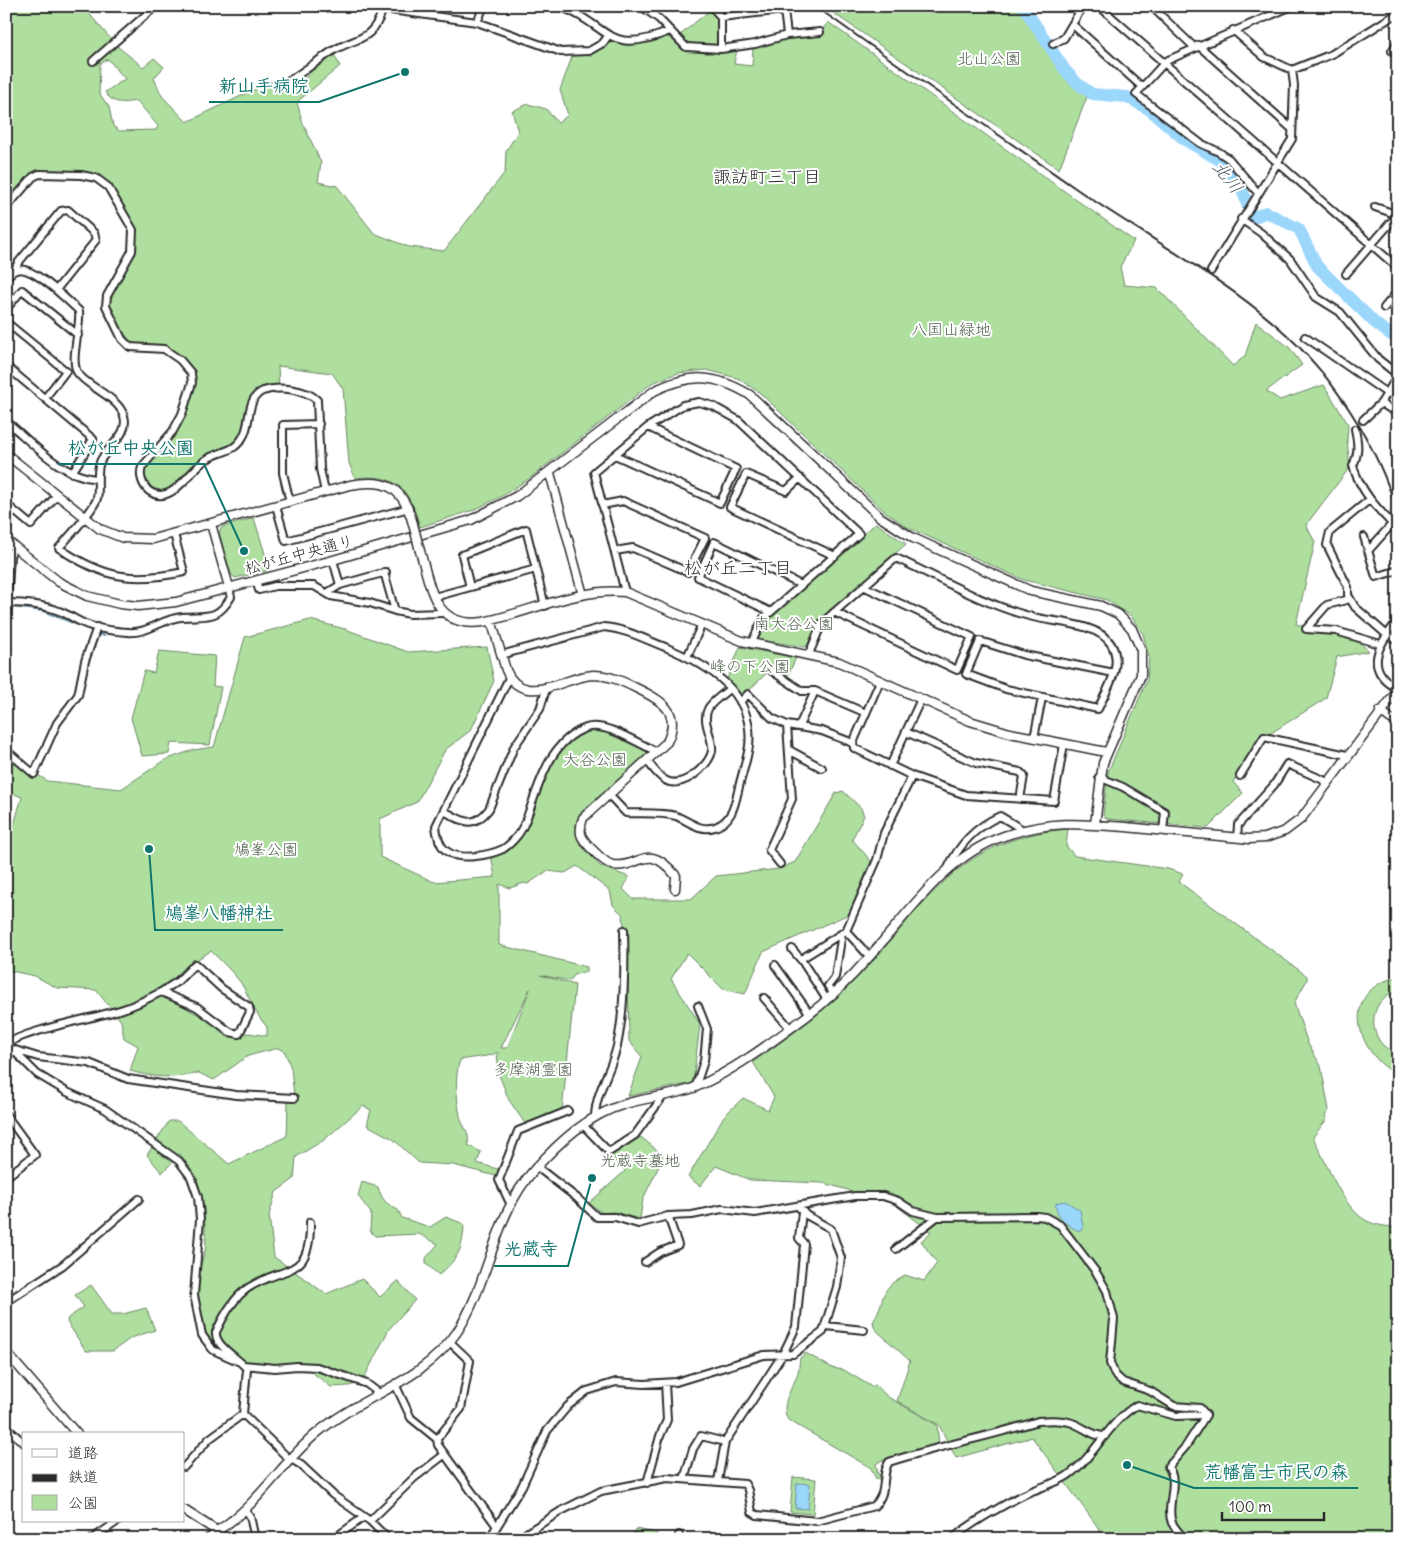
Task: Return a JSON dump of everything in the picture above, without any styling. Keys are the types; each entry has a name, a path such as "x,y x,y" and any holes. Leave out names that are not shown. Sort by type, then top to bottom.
{"street":[{"path":"93,61 156,6"},
{"path":"362,6 382,11 477,22 561,52 589,51 603,43 608,36"},
{"path":"477,22 484,6"},
{"path":"558,6 573,11 608,36 630,41 648,40 670,30"},
{"path":"641,6 670,30 686,47 721,49 755,44 787,35 820,32"},
{"path":"711,6 721,17 721,49"},
{"path":"721,17 784,10 792,6"},
{"path":"1053,44 1064,38 1083,6"},
{"path":"1099,6 1398,268"},
{"path":"1151,6 1292,129"},
{"path":"1256,195 1229,159 1200,143 1136,94 1163,63 1196,46 1292,6"},
{"path":"784,10 787,35"},
{"path":"286,82 332,51 365,37 376,26 382,11"},
{"path":"1233,30 1264,57 1292,70 1332,54 1397,16"},
{"path":"1073,25 1141,86"},
{"path":"1392,51 1398,42"},
{"path":"1211,271 1292,139 1294,85 1292,70"},
{"path":"6,208 33,177 39,174 81,175 96,178 108,187 132,230 132,251 107,296 106,306 122,339 130,347 164,349 180,360 190,373 192,383 182,414 173,431 142,467 140,472 143,483 150,492 161,495 176,489 208,458 225,453 235,446 245,434 252,402 264,391 302,390 317,400 320,469 325,492"},
{"path":"1346,274 1370,244 1398,214 1375,207"},
{"path":"6,278 16,270 18,263 61,211 68,210 94,233 96,240 56,290"},
{"path":"1243,216 1290,259 1316,297 1340,312 1378,359 1398,375 1388,394 1363,420"},
{"path":"16,270 25,270 35,274 56,290 78,311 75,360 78,372 119,406 125,417 124,429 100,461 97,478 97,502 59,548 82,564 104,573 128,578 154,578 184,572 174,534"},
{"path":"6,309 22,290 78,335"},
{"path":"1384,308 1398,291"},
{"path":"6,322 66,371 45,398"},
{"path":"1305,337 1388,394"},
{"path":"6,366 93,438 72,473"},
{"name":"松が丘中央通り","path":"6,540 46,573 87,596 120,604 157,605 256,581 471,520 517,496 550,473 654,391 668,384 691,378 710,378 732,384 750,395 880,517 913,538 1031,591 1101,606 1118,614 1132,629 1141,650 1141,675 1106,752 1100,777 1095,824"},
{"path":"625,592 594,472 648,427 683,405 699,402 713,406 738,420 859,534 771,612 759,625 751,644"},
{"path":"1381,403 1398,414"},
{"path":"6,420 64,469 81,477 97,478"},
{"path":"290,502 283,473 283,425 319,424"},
{"path":"615,454 720,503 736,469 648,427"},
{"path":"1355,429 1359,447 1358,457 1353,466 1358,483 1369,500 1398,530"},
{"path":"6,454 84,518 100,529 123,538 153,539 361,483 382,483 398,493 409,508 434,598 443,613 450,618 467,623 492,620 583,595 607,591 625,592 751,644 808,654 839,662 970,721 1034,738 1106,752"},
{"path":"550,473 583,595"},
{"path":"800,478 786,491 746,474 730,507 835,556"},
{"path":"6,504 31,525 57,495"},
{"path":"1369,500 1328,536 1328,545 1348,587 1350,600 1361,613 1387,635 1398,640"},
{"path":"602,504 623,501 704,538 688,572 633,548 615,551"},
{"path":"276,506 286,541 409,508"},
{"path":"14,546 8,556 6,603 33,604 59,611 97,627 129,632 147,631 180,617 215,615 226,606 231,597 211,524"},
{"path":"1368,551 1392,524"},
{"path":"470,587 462,555 526,529 545,606"},
{"path":"1364,537 1376,577 1398,570"},
{"path":"771,612 698,577 714,542 801,584"},
{"path":"808,654 822,624 862,586 896,558 993,603 1029,616 1098,632 1111,644 1117,662 1114,673 1098,709 1006,690 966,674 980,641 1024,655 1114,673"},
{"path":"333,560 340,584"},
{"path":"434,598 536,570"},
{"path":"326,593 340,584 385,572 395,611"},
{"path":"256,581 259,590 275,586 314,586 326,593 395,611 410,614 443,613"},
{"path":"834,612 957,670 972,637 862,586"},
{"path":"1350,600 1326,605 1306,629 1343,632 1380,644"},
{"path":"492,620 509,678 528,689 582,677 612,677 658,698 669,710 672,725 667,742 583,818 580,827 582,837 604,862 619,866 643,858 655,859 668,866 677,878 675,889"},
{"path":"207,1539 246,1511 291,1459 323,1428 396,1386 426,1366 450,1342 468,1312 511,1205 536,1167 583,1124 595,1116 625,1104 695,1088 737,1064 790,1028 834,994 870,957 924,892 947,870 982,846 1023,830 1071,822 1258,839 1289,828 1304,816 1347,755 1398,689 1391,685 1379,669 1377,661 1380,644 1398,620"},
{"path":"687,657 702,624"},
{"path":"6,750 34,774 57,723 78,695 85,661 97,627"},
{"path":"501,655 604,628 621,628 712,670 730,688 740,702 748,723 749,746 734,807 724,821 714,827 700,828 674,816 626,814 608,794"},
{"path":"772,671 802,691 815,691 866,713"},
{"path":"509,678 436,826 438,839 447,852 457,856 491,853 505,848 519,834 546,764 577,732 589,727 602,726 657,752"},
{"path":"852,743 880,681"},
{"path":"444,811 464,822 479,820 484,816 489,809 514,747 540,709 547,686"},
{"path":"647,761 665,780 675,783 686,780 707,762 712,750 706,719 708,709 730,688"},
{"path":"799,726 815,691"},
{"path":"740,702 748,694 772,718 787,725 822,731 852,743 854,748 912,776 966,795 1054,801 1064,744"},
{"path":"1034,738 1042,698"},
{"path":"890,766 921,699"},
{"path":"1380,711 1398,724"},
{"path":"780,864 769,850 792,799 787,725"},
{"path":"906,732 976,763 1020,772 1024,776 1020,799"},
{"path":"1240,776 1264,737 1347,755"},
{"path":"789,750 822,768"},
{"path":"1237,838 1238,824 1274,785 1287,764 1328,782"},
{"path":"834,994 828,986 836,977 844,932 877,860 884,832 912,776"},
{"path":"1100,777 1123,787 1166,812 1163,831"},
{"path":"947,870 955,852 985,823 1000,816 1023,830"},
{"path":"595,1116 596,1105 617,1046 624,969 624,930"},
{"path":"844,932 870,957"},
{"path":"801,959 844,932"},
{"path":"792,949 801,959 827,1000"},
{"path":"9,1046 12,1041 38,1032 124,1009 161,992 178,981 195,964 221,988 249,1007 250,1012 239,1034 230,1032 197,1007 161,992"},
{"path":"775,965 810,1014"},
{"path":"764,998 790,1028"},
{"path":"695,1088 704,1061 706,1029 698,1006"},
{"path":"9,1046 38,1057 89,1063 128,1080 236,1095 294,1098"},
{"path":"9,1046 24,1063 47,1081 105,1109 179,1160 191,1177 198,1197 200,1219 194,1295 202,1335 213,1350 242,1364 275,1368 317,1367 367,1384 380,1394"},
{"path":"583,1124 609,1152 635,1135 664,1095"},
{"path":"511,1205 499,1180 518,1131 568,1111"},
{"path":"6,1115 35,1154 6,1177"},
{"path":"505,1539 491,1537 496,1525 522,1486 544,1436 552,1424 577,1398 593,1388 616,1382 665,1383 764,1355 797,1352 823,1332 826,1326 837,1287 842,1258 832,1229 792,1205 755,1213 722,1209 692,1215 668,1216 638,1224 615,1217 597,1217 577,1198 536,1167"},
{"path":"800,1209 838,1197 883,1196 898,1201 913,1211 937,1218 1037,1216 1045,1218 1060,1226 1096,1272 1110,1301 1114,1333 1110,1363 1115,1375 1123,1382 1150,1391 1174,1406 1200,1408 1206,1415"},
{"path":"6,1302 63,1265 139,1199"},
{"path":"718,1480 725,1442 783,1354 796,1327 804,1244 799,1238 800,1209"},
{"path":"645,1262 678,1245 668,1216"},
{"path":"896,1249 937,1218"},
{"path":"185,1466 209,1439 243,1414 248,1373 242,1364 218,1343 216,1332 230,1307 246,1289 290,1270 302,1261 308,1253 310,1222"},
{"path":"826,1326 864,1330"},
{"path":"437,1439 461,1409 469,1366 468,1357 450,1342"},
{"path":"6,1352 74,1432"},
{"path":"648,1483 660,1436 667,1420 665,1383"},
{"path":"396,1386 411,1418 437,1439 444,1456 496,1525"},
{"path":"953,1539 972,1523 1031,1491 1066,1476 1083,1462 1130,1409 1137,1405 1176,1416 1206,1415"},
{"path":"243,1414 291,1459 309,1471 333,1495 367,1519 388,1539"},
{"path":"1185,1539 1172,1522 1173,1482 1171,1471 1168,1467 1189,1442 1206,1415"},
{"path":"517,1539 582,1499 601,1491 667,1478 718,1480 745,1484 752,1512 757,1515 818,1521 874,1506 885,1488 887,1466 890,1462 923,1451 941,1448 1038,1421 1070,1422 1099,1437 1105,1436"},
{"path":"6,1427 22,1441"},
{"path":"684,1479 694,1449 701,1436 725,1442"},
{"path":"333,1539 367,1519 414,1478 444,1456"},
{"path":"185,1511 227,1539"},
{"path":"246,1511 250,1516 255,1539"},
{"path":"92,1539 117,1522"},
{"path":"36,1539 46,1536 54,1539"}],"green space":[{"name":"八国山緑地","path":"6,6 86,6 85,9 117,46 143,67 154,58 164,67 154,78 162,96 187,122 272,81 294,89 332,51 340,66 297,102 302,121 321,163 318,182 337,186 374,233 409,247 444,251 505,172 506,151 518,132 512,111 528,104 546,109 558,123 568,115 560,90 573,54 589,53 610,39 637,42 663,35 684,48 696,52 710,53 737,50 734,64 752,66 753,48 788,37 820,33 828,22 1134,241 1120,267 1124,285 1157,288 1233,366 1245,356 1256,322 1289,347 1302,365 1266,391 1280,400 1324,385 1348,424 1347,440 1350,467 1306,525 1315,542 1296,624 1356,639 1369,651 1337,657 1326,698 1260,740 1233,782 1243,793 1208,828 1107,819 1103,815 1108,772 1147,680 1149,657 1143,634 1131,616 1107,600 1024,580 907,527 883,510 759,392 737,378 707,370 678,373 652,383 530,478 502,496 474,510 420,527 406,493 399,486 381,478 355,478 349,463 343,389 332,373 278,366 279,387 265,389 250,398 246,421 239,438 227,447 200,459 168,491 159,490 147,483 144,475 145,470 154,455 175,435 185,417 194,388 195,377 189,364 175,352 163,347 131,343 114,318 110,306 110,296 135,254 136,230 110,185 97,175 36,171 25,180 6,202","holes":["108,59 125,79 105,92 115,101 137,101 158,126 156,130 119,131 113,126 109,107 99,93 100,64"]},
{"name":"北山公園","path":"823,6 1017,6 1070,84 1087,97 1059,169"},
{"path":"710,10 718,19 718,44 716,47 687,45 679,36"},
{"path":"254,518 270,570 235,578 231,574 219,532 222,527"},
{"name":"南大谷公園","path":"876,523 906,544 818,622 807,646 756,639 766,620"},
{"name":"鳩峯公園","path":"310,620 345,629 408,652 487,647 494,681 471,730 445,750 417,802 380,819 380,857 434,882 495,877 491,855 505,850 522,835 549,768 560,750 580,733 602,729 648,750 649,753 580,813 576,829 579,842 600,866 629,877 623,889 633,899 691,899 716,876 779,869 795,862 836,793 843,791 861,808 864,816 852,839 871,861 849,914 763,952 745,994 723,989 687,953 671,979 700,1024 693,1083 628,1096 642,1057 629,1041 628,970 623,915 613,905 610,891 577,866 565,873 547,871 528,884 524,883 510,888 499,884 499,945 587,967 587,971 574,975 570,981 540,975 575,985 562,1111 526,1125 509,1100 499,1075 497,1052 493,1055 460,1060 457,1073 457,1095 461,1120 468,1136 468,1145 481,1152 477,1163 501,1170 499,1175 496,1176 453,1165 419,1163 393,1139 367,1125 371,1110 363,1106 324,1140 296,1157 294,1179 276,1192 269,1215 274,1257 326,1294 362,1279 380,1297 398,1281 415,1300 389,1329 362,1382 349,1386 331,1387 308,1369 267,1372 217,1345 208,1336 190,1301 206,1247 204,1208 197,1178 180,1154 162,1173 147,1155 169,1121 178,1121 229,1164 287,1136 288,1101 294,1096 291,1068 285,1052 278,1048 248,1056 214,1080 199,1073 164,1077 130,1071 138,1046 124,1038 121,1021 96,990 57,988 35,976 6,970 6,837 11,835 22,797 6,791 6,753 47,781 121,789 165,760 193,750 214,747 245,637","holes":["211,951 241,983 267,1027 267,1036 249,1033 227,1037 217,1025 161,994 159,989 197,959","530,989 507,1048 501,1048"]},
{"name":"峰の下公園","path":"740,647 796,658 787,677 772,668 743,696 740,696 727,679"},
{"path":"159,651 215,656 213,686 221,687 210,745 171,743 169,754 142,756 131,718 144,671 154,673"},
{"path":"1068,829 1066,846 1075,856 1168,869 1183,874 1179,882 1307,976 1307,980 1294,1003 1308,1044 1321,1066 1329,1110 1325,1116 1327,1119 1313,1137 1342,1195 1358,1215 1375,1224 1398,1228 1398,1539 1098,1539 1100,1530 1032,1437 956,1458 939,1425 897,1401 910,1361 875,1329 873,1322 886,1290 890,1285 905,1275 924,1281 937,1263 921,1241 931,1232 893,1203 868,1196 855,1196 848,1190 823,1183 750,1180 716,1166 700,1186 688,1177 724,1116 743,1098 768,1110 774,1097 753,1062 802,1026 848,987 942,884 966,864 994,847 1027,836"},
{"path":"1398,977 1398,991 1384,998 1379,1004 1374,1017 1374,1025 1375,1033 1381,1042 1387,1049 1398,1055 1398,1075 1383,1065 1371,1052 1363,1037 1359,1022 1360,1007 1367,994 1379,984"},
{"name":"光蔵寺墓地","path":"641,1137 664,1156 643,1199 640,1219 613,1212 602,1213 589,1203 625,1171 610,1155"},
{"path":"362,1182 378,1187 385,1201 398,1210 402,1218 430,1227 446,1217 464,1224 461,1247 451,1264 439,1275 426,1264 426,1258 438,1244 419,1234 375,1236 370,1231 371,1213 358,1196"},
{"path":"91,1285 112,1314 123,1314 146,1308 155,1330 131,1338 113,1351 86,1351 67,1322 68,1318 84,1307 75,1295"},
{"path":"806,1353 832,1368 844,1370 872,1387 875,1385 888,1397 937,1425 939,1445 885,1461 882,1460 876,1464 878,1475 883,1476 882,1479 876,1479 871,1468 788,1420 785,1404 797,1376 800,1358"},
{"path":"793,1477 816,1479 813,1514 790,1512"},
{"path":"636,1529 657,1533 657,1539 631,1539"}],"water":[{"path":"1065,1201 1080,1210 1083,1227 1081,1231 1060,1217 1056,1203"},
{"path":"797,1483 810,1484 808,1509 795,1508"}],"waterway":[{"name":"北川","path":"1023,6 1065,70 1077,83 1092,94 1127,97 1150,110 1185,140 1221,161 1243,192 1250,214 1255,217 1266,212 1299,229 1317,266 1375,323 1391,335 1398,337"},
{"path":"6,606 43,611 93,631"},
{"path":"97,633 104,636"}],"railway":[{"path":"815,6 1078,190 1230,289 1277,326 1317,366 1351,412 1378,461 1398,514"}],"place":[{"name":"新山手病院","path":"405,72"},
{"name":"松が丘中央公園","path":"244,551"},
{"name":"鳩峯八幡神社","path":"149,849"},
{"name":"光蔵寺","path":"592,1178"},
{"name":"荒幡富士市民の森","path":"1127,1465"}],"district":[{"name":"諏訪町三丁目","path":"767,176"},
{"name":"松が丘二丁目","path":"738,567"}],"park label":[{"name":"大谷公園","path":"595,759"},
{"name":"多摩湖霊園","path":"533,1069"}]}
